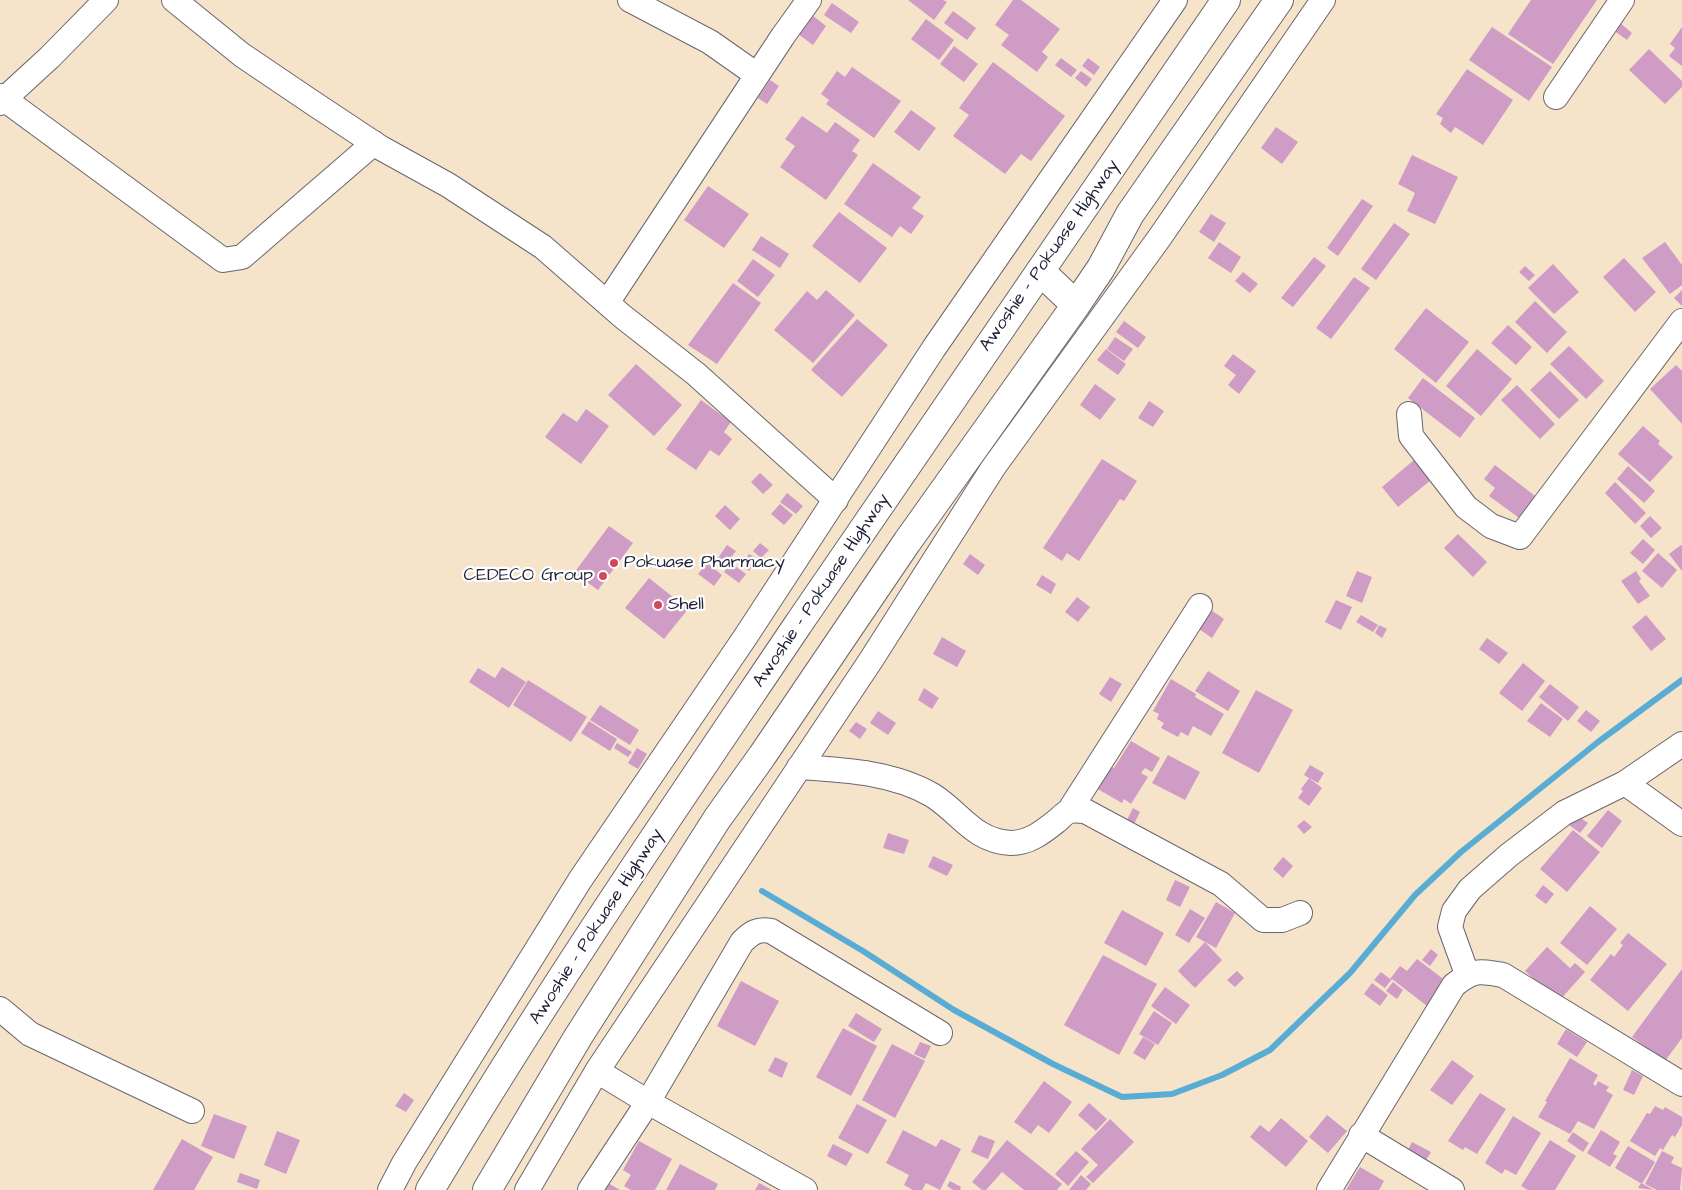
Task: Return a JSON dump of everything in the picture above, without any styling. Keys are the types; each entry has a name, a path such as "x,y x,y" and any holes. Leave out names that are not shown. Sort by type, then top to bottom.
{"main road":[{"name":"Awoshie - Pokuase Highway","path":"430,1190 492,1085 707,759 1226,0"},
{"path":"488,1190 578,1037 717,818 762,756 907,542 1076,305 1100,268 1130,214 1279,0"},
{"path":"1040,271 1076,305"}],"street":[{"path":"106,0 1,99 222,260 242,257 374,143"},
{"path":"174,0 242,55 374,143 448,185 543,247 607,303 696,374 836,500"},
{"path":"630,0 710,42 757,75"},
{"path":"607,303 757,75 809,0"},
{"path":"390,1190 404,1163 580,880 836,500 934,348 1175,0"},
{"path":"527,1190 597,1071 877,651 993,468 1160,237 1323,0"},
{"path":"1556,97 1622,0"},
{"path":"1409,414 1411,436 1466,507 1490,526 1520,537 1682,321"},
{"path":"799,767 842,770 901,781 932,796 970,828 985,836 1011,843 1026,841 1041,834 1069,811 1200,606"},
{"path":"1468,974 1450,926 1454,911 1470,889 1509,855 1564,814 1625,783 1682,744"},
{"path":"1625,783 1682,824"},
{"path":"1069,811 1085,811 1102,818 1221,884 1263,920 1282,920 1300,913"},
{"path":"590,1190 648,1102 742,942 752,932 763,929 771,931 940,1033"},
{"path":"1328,1190 1454,985 1468,974 1478,971 1503,975 1682,1084"},
{"path":"0,1009 30,1034 192,1111"},
{"path":"597,1071 648,1102 805,1190"},
{"path":"1361,1135 1452,1190"}],"building":[{"path":"908,0 943,0 947,2 934,20"},
{"path":"1013,0 1021,0 1060,29 1042,52 1048,57 1037,72 1001,45 1009,35 995,25"},
{"path":"1531,0 1597,0 1553,64 1508,34"},
{"path":"832,3 859,22 851,33 824,15"},
{"path":"953,11 976,28 967,40 944,23"},
{"path":"812,15 826,26 813,45 798,34"},
{"path":"926,19 954,40 939,60 911,39"},
{"path":"1619,22 1632,33 1627,40 1613,30"},
{"path":"1492,27 1552,67 1529,101 1469,60"},
{"path":"1682,27 1682,66 1669,56 1675,48 1670,44"},
{"path":"954,46 978,64 964,82 940,64"},
{"path":"1649,49 1682,81 1682,87 1665,104 1629,70"},
{"path":"1061,58 1077,70 1071,77 1055,65"},
{"path":"1088,58 1100,67 1094,75 1082,66"},
{"path":"993,62 1065,116 1031,161 1021,154 1005,174 953,136 969,115 959,108"},
{"path":"852,67 901,101 874,138 826,104 829,100 821,94 837,71 845,77"},
{"path":"1467,69 1513,100 1483,145 1455,127 1451,133 1440,124 1443,118 1436,114"},
{"path":"1081,71 1092,79 1086,87 1075,78"},
{"path":"770,80 779,86 767,104 758,98"},
{"path":"911,110 936,128 919,151 894,132"},
{"path":"802,116 827,133 835,122 860,140 852,151 858,155 826,200 780,167 795,146 785,139"},
{"path":"1276,127 1298,142 1282,164 1261,148"},
{"path":"1412,155 1458,177 1435,224 1407,211 1415,193 1398,184"},
{"path":"873,163 921,197 912,208 924,216 911,234 900,226 892,237 844,204"},
{"path":"708,186 749,214 724,248 684,220"},
{"path":"1362,199 1373,206 1338,256 1327,248"},
{"path":"839,212 887,248 860,283 812,246"},
{"path":"1211,214 1226,223 1214,242 1199,232"},
{"path":"1394,223 1410,234 1376,280 1361,269"},
{"path":"761,236 789,254 780,268 752,250"},
{"path":"1219,242 1241,257 1231,273 1208,258"},
{"path":"1665,242 1682,265 1682,285 1670,294 1642,258"},
{"path":"1314,257 1326,266 1293,307 1281,298"},
{"path":"1624,258 1656,292 1635,312 1603,277"},
{"path":"753,259 775,275 758,297 737,281"},
{"path":"1553,264 1579,292 1554,314 1528,288"},
{"path":"1525,266 1535,275 1529,281 1519,272"},
{"path":"1243,272 1258,284 1250,293 1235,281"},
{"path":"1354,277 1370,288 1331,339 1316,328"},
{"path":"733,283 761,303 717,364 688,345"},
{"path":"826,290 855,315 813,363 774,330 807,291 817,300"},
{"path":"1682,290 1682,306 1674,298"},
{"path":"1535,301 1567,332 1547,353 1515,322"},
{"path":"1426,308 1469,342 1436,383 1394,349"},
{"path":"857,319 888,345 842,397 811,370"},
{"path":"1124,321 1146,337 1138,348 1116,332"},
{"path":"1508,325 1532,347 1516,365 1491,343"},
{"path":"1115,337 1133,349 1124,361 1107,349"},
{"path":"1569,346 1604,381 1586,399 1550,364"},
{"path":"1106,349 1126,364 1118,375 1097,360"},
{"path":"1477,349 1512,379 1481,416 1446,386"},
{"path":"1233,354 1256,371 1239,394 1228,385 1236,375 1224,366"},
{"path":"636,364 682,405 654,436 608,395"},
{"path":"1676,365 1682,371 1682,424 1650,389"},
{"path":"1550,371 1579,400 1559,419 1530,390"},
{"path":"1423,378 1475,418 1460,438 1408,398"},
{"path":"1095,384 1116,399 1100,420 1080,405"},
{"path":"1517,385 1555,424 1540,439 1501,400"},
{"path":"701,400 731,422 724,432 732,439 719,456 710,450 696,470 666,449"},
{"path":"1149,401 1164,411 1153,427 1138,418"},
{"path":"586,409 609,426 581,464 545,437 563,413 577,422"},
{"path":"1643,426 1660,441 1658,444 1673,457 1650,482 1618,454"},
{"path":"1102,459 1137,481 1124,501 1120,499 1079,561 1067,553 1062,561 1043,548"},
{"path":"1414,460 1431,480 1398,507 1382,487"},
{"path":"1495,465 1539,499 1522,520 1489,496 1495,488 1484,479"},
{"path":"1628,466 1655,491 1644,503 1617,479"},
{"path":"760,473 773,485 763,494 751,482"},
{"path":"1615,482 1646,513 1635,524 1605,493"},
{"path":"787,493 803,506 796,514 780,502"},
{"path":"780,504 793,515 784,525 771,514"},
{"path":"725,505 740,519 730,530 715,516"},
{"path":"1650,516 1662,528 1651,538 1640,526"},
{"path":"609,526 633,543 598,590 574,573"},
{"path":"1458,534 1487,562 1473,577 1444,548"},
{"path":"1643,539 1655,550 1643,564 1630,553"},
{"path":"760,543 769,550 761,558 753,551"},
{"path":"727,545 736,551 726,564 718,558"},
{"path":"1682,546 1682,571 1669,554"},
{"path":"1658,553 1677,570 1662,588 1642,571"},
{"path":"749,554 757,559 749,571 741,565"},
{"path":"970,554 985,565 978,575 963,564"},
{"path":"707,563 722,575 714,586 698,574"},
{"path":"731,563 746,574 739,583 724,572"},
{"path":"1357,571 1372,577 1362,603 1346,596"},
{"path":"1636,571 1641,579 1639,581 1650,596 1638,604 1621,581"},
{"path":"1042,575 1056,584 1051,594 1036,585"},
{"path":"649,578 688,609 664,639 625,608"},
{"path":"1077,597 1090,607 1078,622 1065,612"},
{"path":"1336,600 1352,607 1341,630 1325,622"},
{"path":"1211,610 1224,619 1212,638 1199,629"},
{"path":"1361,615 1378,625 1373,632 1356,622"},
{"path":"1646,615 1666,639 1651,651 1632,627"},
{"path":"1379,625 1387,629 1382,638 1375,633"},
{"path":"942,637 966,651 957,667 933,654"},
{"path":"1487,638 1508,653 1499,664 1479,649"},
{"path":"1523,663 1545,681 1522,711 1499,693"},
{"path":"502,667 526,682 509,708 469,682 478,668 495,678"},
{"path":"1208,671 1240,691 1228,711 1195,691"},
{"path":"1110,677 1122,684 1111,702 1099,694"},
{"path":"1171,679 1196,694 1195,697 1224,714 1211,736 1193,726 1188,736 1181,732 1178,737 1161,728 1164,723 1157,719 1159,714 1153,711"},
{"path":"528,680 587,717 571,742 513,705"},
{"path":"1550,684 1579,707 1568,721 1539,697"},
{"path":"924,688 939,698 932,709 918,700"},
{"path":"1256,690 1293,710 1259,773 1222,753"},
{"path":"1541,703 1563,719 1550,737 1527,721"},
{"path":"600,705 639,730 630,745 590,720"},
{"path":"1586,710 1600,721 1591,732 1577,721"},
{"path":"878,711 896,723 888,735 870,723"},
{"path":"589,721 617,739 610,751 581,733"},
{"path":"856,722 867,729 860,739 849,731"},
{"path":"1131,741 1160,758 1152,772 1145,768 1141,773 1148,777 1131,804 1124,799 1122,803 1096,788 1110,766 1114,768"},
{"path":"617,743 632,752 628,757 614,748"},
{"path":"637,748 647,754 638,769 628,763"},
{"path":"1168,755 1200,772 1185,800 1152,783"},
{"path":"1310,765 1324,773 1318,783 1304,775"},
{"path":"1309,778 1322,788 1309,806 1298,798 1303,791 1301,789"},
{"path":"1133,808 1140,812 1132,828 1125,824"},
{"path":"1608,810 1622,821 1602,848 1587,836"},
{"path":"1572,812 1588,823 1580,833 1565,822"},
{"path":"1304,820 1312,827 1304,834 1297,826"},
{"path":"1573,830 1600,852 1567,892 1540,869"},
{"path":"888,833 909,840 904,854 883,848"},
{"path":"933,856 953,865 947,876 928,867"},
{"path":"1283,857 1293,866 1283,878 1273,869"},
{"path":"1175,880 1190,887 1180,907 1166,900"},
{"path":"1543,885 1554,894 1546,904 1535,896"},
{"path":"1216,902 1235,913 1216,948 1196,937"},
{"path":"1590,906 1617,929 1587,965 1560,943"},
{"path":"1190,909 1205,918 1189,943 1175,935"},
{"path":"1122,910 1164,933 1146,966 1104,943"},
{"path":"1628,933 1667,964 1628,1011 1590,980 1611,954 1614,957 1623,945 1620,943"},
{"path":"1205,942 1222,960 1195,988 1178,971"},
{"path":"1547,947 1570,968 1575,963 1585,972 1559,1001 1525,971"},
{"path":"1431,949 1438,955 1430,966 1422,960"},
{"path":"1103,955 1157,984 1119,1055 1064,1025"},
{"path":"1417,959 1446,981 1427,1006 1392,979 1385,988 1374,980 1381,972 1390,979 1400,966 1407,971"},
{"path":"1682,969 1682,1038 1665,1061 1632,1037"},
{"path":"1237,971 1244,978 1235,987 1227,980"},
{"path":"741,981 779,1001 755,1046 717,1026"},
{"path":"1393,982 1403,990 1397,999 1386,991"},
{"path":"1372,983 1388,995 1380,1006 1364,994"},
{"path":"1165,987 1190,1005 1176,1024 1151,1006"},
{"path":"1154,1011 1172,1023 1158,1045 1139,1034"},
{"path":"856,1013 882,1029 874,1042 848,1026"},
{"path":"843,1028 877,1046 851,1096 816,1077"},
{"path":"1566,1029 1587,1042 1577,1057 1557,1044"},
{"path":"1143,1037 1155,1044 1145,1060 1133,1053"},
{"path":"920,1042 931,1046 925,1059 914,1054"},
{"path":"892,1044 925,1061 895,1118 862,1100"},
{"path":"775,1057 788,1063 782,1078 768,1071"},
{"path":"1570,1058 1598,1075 1593,1084 1596,1086 1598,1081 1609,1087 1606,1091 1613,1095 1594,1129 1578,1121 1570,1134 1538,1117"},
{"path":"1452,1060 1474,1076 1452,1105 1430,1090"},
{"path":"1632,1070 1643,1076 1634,1095 1623,1090"},
{"path":"1044,1081 1072,1102 1049,1133 1038,1125 1031,1134 1014,1122"},
{"path":"404,1093 414,1100 406,1112 395,1106"},
{"path":"1480,1093 1506,1109 1477,1154 1465,1147 1463,1150 1448,1141"},
{"path":"1089,1103 1107,1119 1096,1131 1078,1115"},
{"path":"857,1104 887,1120 868,1154 838,1138"},
{"path":"1655,1106 1663,1110 1665,1107 1682,1117 1682,1125 1675,1137 1672,1135 1663,1150 1660,1148 1655,1156 1630,1141 1647,1113 1650,1114"},
{"path":"214,1114 247,1126 234,1159 201,1146"},
{"path":"1327,1115 1347,1131 1328,1153 1309,1137"},
{"path":"1513,1116 1541,1133 1516,1175 1505,1169 1502,1174 1485,1163"},
{"path":"1281,1118 1308,1141 1286,1167 1250,1137 1260,1125 1269,1132"},
{"path":"1110,1119 1134,1142 1093,1183 1086,1177 1098,1165 1081,1149"},
{"path":"903,1130 936,1147 941,1139 961,1149 940,1190 926,1183 922,1190 913,1190 904,1185 909,1175 886,1163"},
{"path":"1601,1130 1620,1142 1613,1154 1617,1156 1610,1167 1587,1153"},
{"path":"277,1131 300,1140 286,1174 264,1165"},
{"path":"1573,1132 1589,1143 1583,1152 1567,1141"},
{"path":"979,1135 995,1141 988,1159 971,1152"},
{"path":"182,1139 213,1157 194,1190 153,1190"},
{"path":"1007,1140 1062,1184 1057,1190 1024,1190 1002,1172 986,1190 982,1190 972,1182"},
{"path":"1550,1140 1576,1156 1555,1190 1528,1190 1521,1186"},
{"path":"639,1141 672,1159 655,1190 631,1190 624,1186 631,1175 623,1170"},
{"path":"1412,1142 1431,1152 1424,1164 1406,1154"},
{"path":"833,1144 853,1154 846,1166 827,1156"},
{"path":"1628,1146 1655,1162 1642,1184 1615,1168"},
{"path":"1076,1151 1089,1162 1068,1186 1055,1174"},
{"path":"1662,1151 1674,1157 1671,1163 1682,1168 1680,1190 1657,1190 1645,1184"},
{"path":"680,1164 718,1184 715,1190 666,1190"},
{"path":"1360,1167 1384,1181 1379,1190 1346,1190"},
{"path":"240,1173 260,1180 257,1189 237,1182"},
{"path":"1081,1175 1091,1184 1086,1190 1069,1190"},
{"path":"603,1180 620,1190 597,1190"},
{"path":"950,1181 961,1187 960,1190 953,1190 947,1186"},
{"path":"759,1183 772,1190 755,1190"},
{"path":"1641,1183 1654,1190 1638,1188"}],"waterway":[{"path":"762,891 863,951 954,1010 1053,1064 1122,1097 1172,1094 1222,1075 1270,1050 1350,973 1415,895 1461,852 1598,742 1682,680"}],"place":[{"name":"Pokuase Pharmacy","path":"614,563"},
{"name":"CEDECO Group","path":"603,576"},
{"name":"Shell","path":"658,605"}]}
